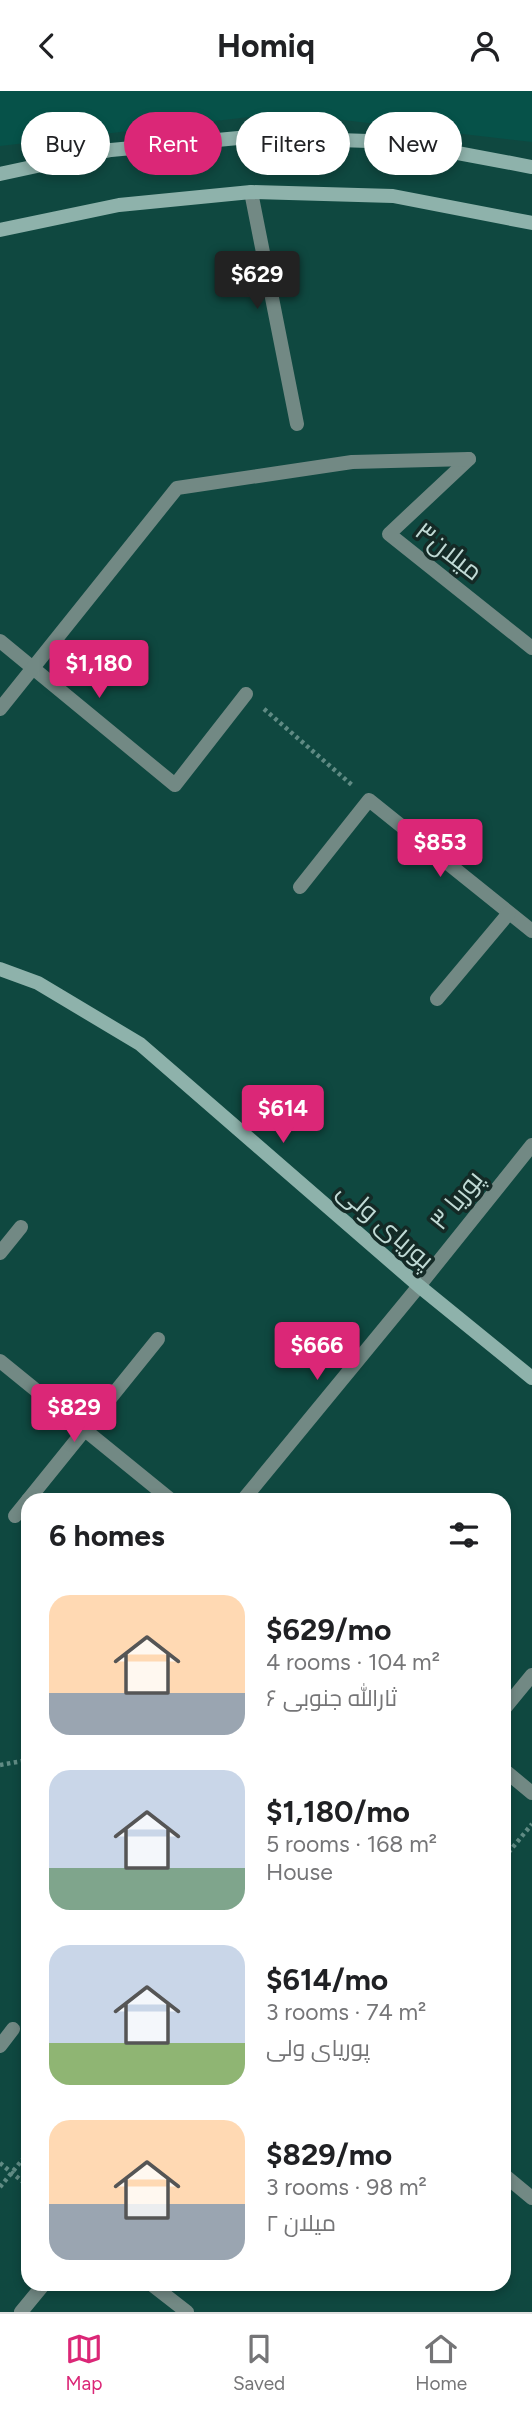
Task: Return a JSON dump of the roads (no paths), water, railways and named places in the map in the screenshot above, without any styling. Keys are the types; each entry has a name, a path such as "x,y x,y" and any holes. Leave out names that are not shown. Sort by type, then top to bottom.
{"main road":[{"path":"0,174 111,150 249,137 399,142 532,167"},
{"path":"0,230 119,205 251,192 393,196 532,223"},
{"name":"پوریای ولی","path":"0,969 38,983 140,1044 419,1286 532,1378"}],"street":[{"path":"251,192 296,424"},
{"name":"میلان۳","path":"34,669 177,488 352,462 468,459 389,534 532,647"},
{"path":"0,641 175,785 246,694"},
{"path":"0,709 34,669"},
{"path":"300,887 369,800 532,931"},
{"path":"437,999 509,913"},
{"name":"پوریا ۳","path":"249,1493 532,1145"},
{"path":"0,1253 21,1227"},
{"path":"34,1493 158,1339"},
{"path":"0,1361 162,1493"},
{"path":"15,1516 21,1509"},
{"path":"511,1700 532,1675"},
{"path":"511,1776 532,1793"},
{"path":"0,2046 13,2029"},
{"path":"511,2181 532,2198"},
{"path":"21,2312 38,2291"},
{"path":"160,2291 187,2312"}]}
